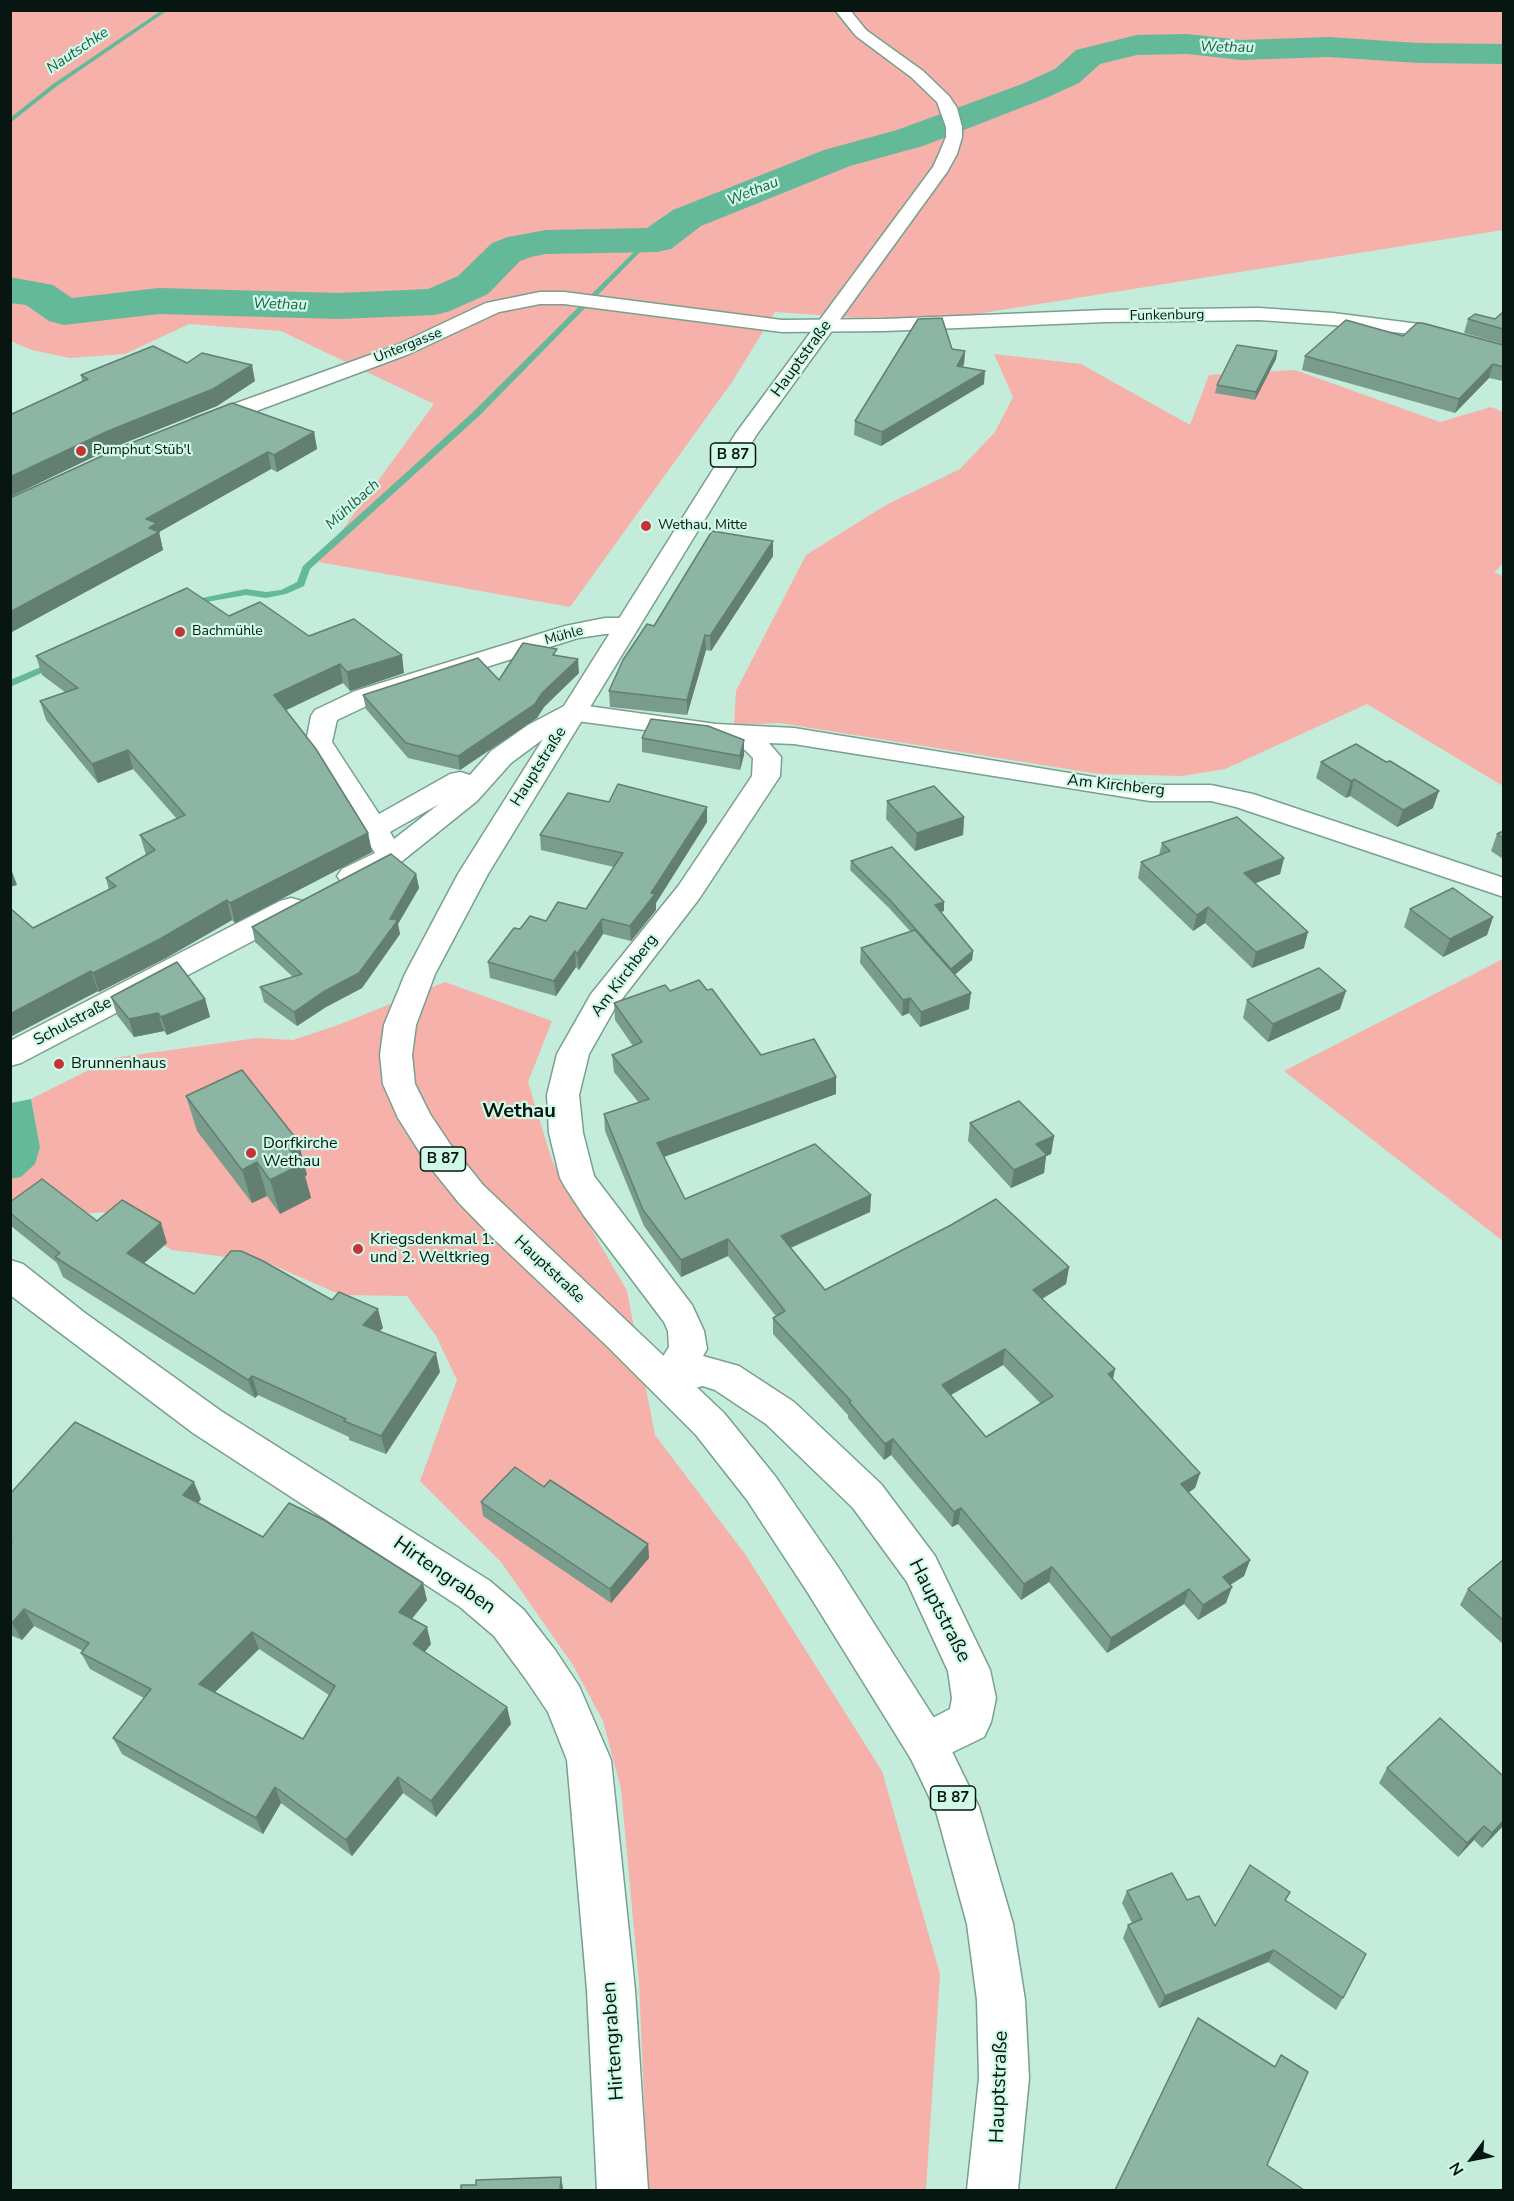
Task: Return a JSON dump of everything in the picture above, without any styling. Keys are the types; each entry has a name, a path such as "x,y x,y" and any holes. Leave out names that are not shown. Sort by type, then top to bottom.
{"street":[{"name":"Hauptstraße","path":"842,10 852,25 872,43 927,82 949,108 954,137 941,168 752,426 473,874 420,975 400,1025 396,1055 399,1084 415,1118 438,1152 471,1194 667,1380 710,1424 761,1488 823,1580 926,1744 957,1807 990,1924 1001,2000 1004,2078 993,2190"},
{"name":"Untergasse","path":"185,430 411,346 493,307 540,298 564,298 778,325 826,326"},
{"name":"Funkenburg","path":"826,326 1105,316 1259,314 1333,319 1420,329 1503,352"},
{"name":"Mühle","path":"375,828 319,741 324,716 353,700 574,632 605,626 626,626"},
{"name":"Am Kirchberg","path":"573,712 716,732 794,736 1122,789 1222,795 1243,800 1503,888"},
{"name":"Schulstraße","path":"10,1054 391,856 467,795 501,757 537,731 573,712"},
{"name":"Am Kirchberg","path":"667,1380 688,1349 686,1331 679,1315 596,1207 577,1178 566,1133 562,1095 573,1054 602,1002 689,892 766,776 767,758 755,744 716,732"},
{"path":"391,856 375,828 501,757"},
{"name":"Hirtengraben","path":"10,1274 72,1323 207,1422 475,1594 509,1623 540,1664 564,1700 589,1760 611,1990 623,2190"},
{"name":"Hauptstraße","path":"667,1380 703,1371 726,1377 772,1407 830,1458 867,1496 921,1569 969,1670 974,1698 969,1722 926,1744"}],"shaded area":[{"path":"11,11 1503,11 1503,230 970,315 879,319 775,312 732,382 570,607 319,562 434,404 281,331 189,324 125,354 70,358 32,350 11,341"},
{"path":"994,354 1081,364 1190,425 1209,375 1295,370 1440,422 1491,407 1503,412 1503,564 1494,572 1504,577 1503,786 1367,704 1225,769 1182,776 1099,774 780,723 734,725 736,691 806,555 886,505 960,469 995,432 1013,397"},
{"path":"1503,959 1503,1241 1284,1071"},
{"path":"445,982 552,1021 528,1082 552,1161 627,1291 655,1435 745,1554 882,1771 940,1974 926,2190 648,2190 639,1983 621,1789 603,1721 573,1665 501,1562 420,1481 457,1380 436,1336 407,1296 341,1295 266,1262 172,1250 103,1212 11,1222 11,1179 21,1177 40,1147 31,1099 113,1058 257,1038 293,1040 338,1025"},
{"path":"31,1099 40,1147 35,1164 21,1177 11,1179 11,1103"}],"building":[{"path":"1503,312 1503,329 1468,319 1475,314 1495,319"},
{"path":"942,318 952,349 965,351 957,366 985,371 882,432 855,421 918,319"},
{"path":"1346,320 1403,336 1417,323 1422,323 1503,345 1503,367 1493,364 1459,399 1305,356"},
{"path":"1237,345 1277,351 1256,392 1217,385"},
{"path":"153,346 187,363 202,353 252,365 213,389 108,431 10,477 10,413 88,379 81,375"},
{"path":"232,403 314,432 274,455 268,452 146,519 157,523 149,528 159,532 10,612 10,498 126,445"},
{"path":"712,531 773,541 710,636 705,635 687,700 609,691 623,660 647,624 654,626"},
{"path":"187,588 229,616 260,602 309,636 354,619 402,655 347,672 340,664 274,695 316,749 368,833 230,903 227,900 160,939 93,973 91,971 10,1014 10,908 33,928 116,886 106,878 155,850 140,835 185,815 128,750 92,764 40,701 78,688 36,656"},
{"path":"523,643 557,649 553,655 578,659 542,693 535,704 458,756 406,743 363,695 478,658 499,680"},
{"path":"651,719 708,726 744,740 740,756 642,738"},
{"path":"1356,744 1386,762 1390,761 1439,791 1403,810 1354,779 1351,781 1321,762"},
{"path":"618,784 707,807 651,893 655,894 630,926 602,919 554,981 488,962 514,928 520,929 530,916 546,921 558,902 586,909 623,853 540,835 568,793 609,802"},
{"path":"934,786 964,817 917,833 887,801"},
{"path":"1237,817 1284,858 1244,873 1308,932 1256,952 1208,907 1197,915 1141,862 1170,851 1162,843"},
{"path":"892,847 944,902 935,905 973,951 951,969 889,899 851,861"},
{"path":"391,854 416,874 390,919 398,920 359,973 323,992 294,1012 260,987 302,974 252,927"},
{"path":"1453,888 1493,917 1450,939 1410,909"},
{"path":"915,930 971,993 921,1012 910,998 903,1000 861,948"},
{"path":"177,962 205,999 161,1017 158,1013 129,1019 111,997"},
{"path":"1319,968 1346,991 1273,1024 1247,1000"},
{"path":"699,980 707,990 712,989 761,1055 814,1039 836,1077 657,1143 685,1199 815,1144 871,1195 781,1236 825,1290 951,1225 996,1199 1069,1267 1033,1290 1115,1369 1108,1374 1200,1473 1181,1484 1250,1560 1223,1577 1232,1587 1203,1605 1189,1589 1111,1638 1052,1567 1024,1584 961,1508 954,1512 893,1439 885,1444 849,1402 851,1401 773,1318 785,1311 728,1239 681,1260 643,1210 604,1114 649,1099 612,1055 642,1042 614,1003 665,985 670,991","holes":["1005,1349 1053,1396 986,1437 942,1385"]},
{"path":"242,1070 298,1141 287,1146 302,1164 270,1180 257,1162 242,1170 186,1096"},
{"path":"1019,1101 1054,1136 1036,1144 1047,1155 1014,1170 970,1123"},
{"path":"42,1179 97,1221 122,1200 161,1223 127,1253 194,1294 231,1251 241,1251 332,1300 339,1292 378,1309 363,1325 436,1353 381,1436 344,1421 346,1419 252,1376 248,1380 55,1257 60,1253 10,1213 10,1202"},
{"path":"75,1422 194,1482 183,1495 263,1537 289,1503 324,1520 423,1583 399,1612 427,1627 413,1644 507,1707 431,1801 398,1777 346,1840 275,1787 256,1818 113,1738 151,1689 81,1653 89,1643 24,1609 12,1623 10,1622 10,1544 12,1542 10,1542 10,1494","holes":["252,1632 335,1686 303,1739 199,1684"]},
{"path":"515,1467 544,1487 550,1480 648,1544 610,1589 481,1502"},
{"path":"1503,1560 1503,1620 1468,1589"},
{"path":"1440,1718 1503,1776 1503,1821 1492,1833 1484,1826 1467,1843 1387,1768"},
{"path":"1250,1865 1290,1892 1285,1900 1366,1954 1343,1998 1274,1950 1165,1996 1128,1925 1142,1919 1127,1891 1172,1873 1187,1900 1199,1896 1215,1926"},
{"path":"1198,2018 1275,2067 1281,2055 1308,2072 1267,2165 1304,2190 1115,2190"},
{"path":"561,2177 560,2190 461,2190 461,2185 476,2185 476,2180"}],"waterway":[{"name":"Nautschke","path":"10,121 55,85 166,10"},
{"name":"Wethau","path":"10,290 38,294 64,312 159,301 339,306 435,302 473,285 506,252 522,246 546,242 657,240 687,218 837,158 910,138 1034,91 1067,76 1088,57 1137,45 1187,44 1241,50 1329,47 1418,53 1504,54"},
{"name":"Mühlbach","path":"192,603 246,592 266,595 283,592 301,584 306,568 476,414 639,250 657,240"},
{"name":"Mühlbach","path":"10,684 55,664"}],"place":[{"name":"Pumphut Stüb'l","path":"81,451"},
{"name":"Wethau, Mitte","path":"646,526"},
{"name":"Bachmühle","path":"180,632"},
{"name":"Brunnenhaus","path":"59,1064"},
{"name":"Dorfkirche Wethau","path":"251,1153"},
{"name":"Kriegsdenkmal 1. und 2. Weltkrieg","path":"358,1249"}],"district":[{"name":"Wethau","path":"519,1112"}]}
